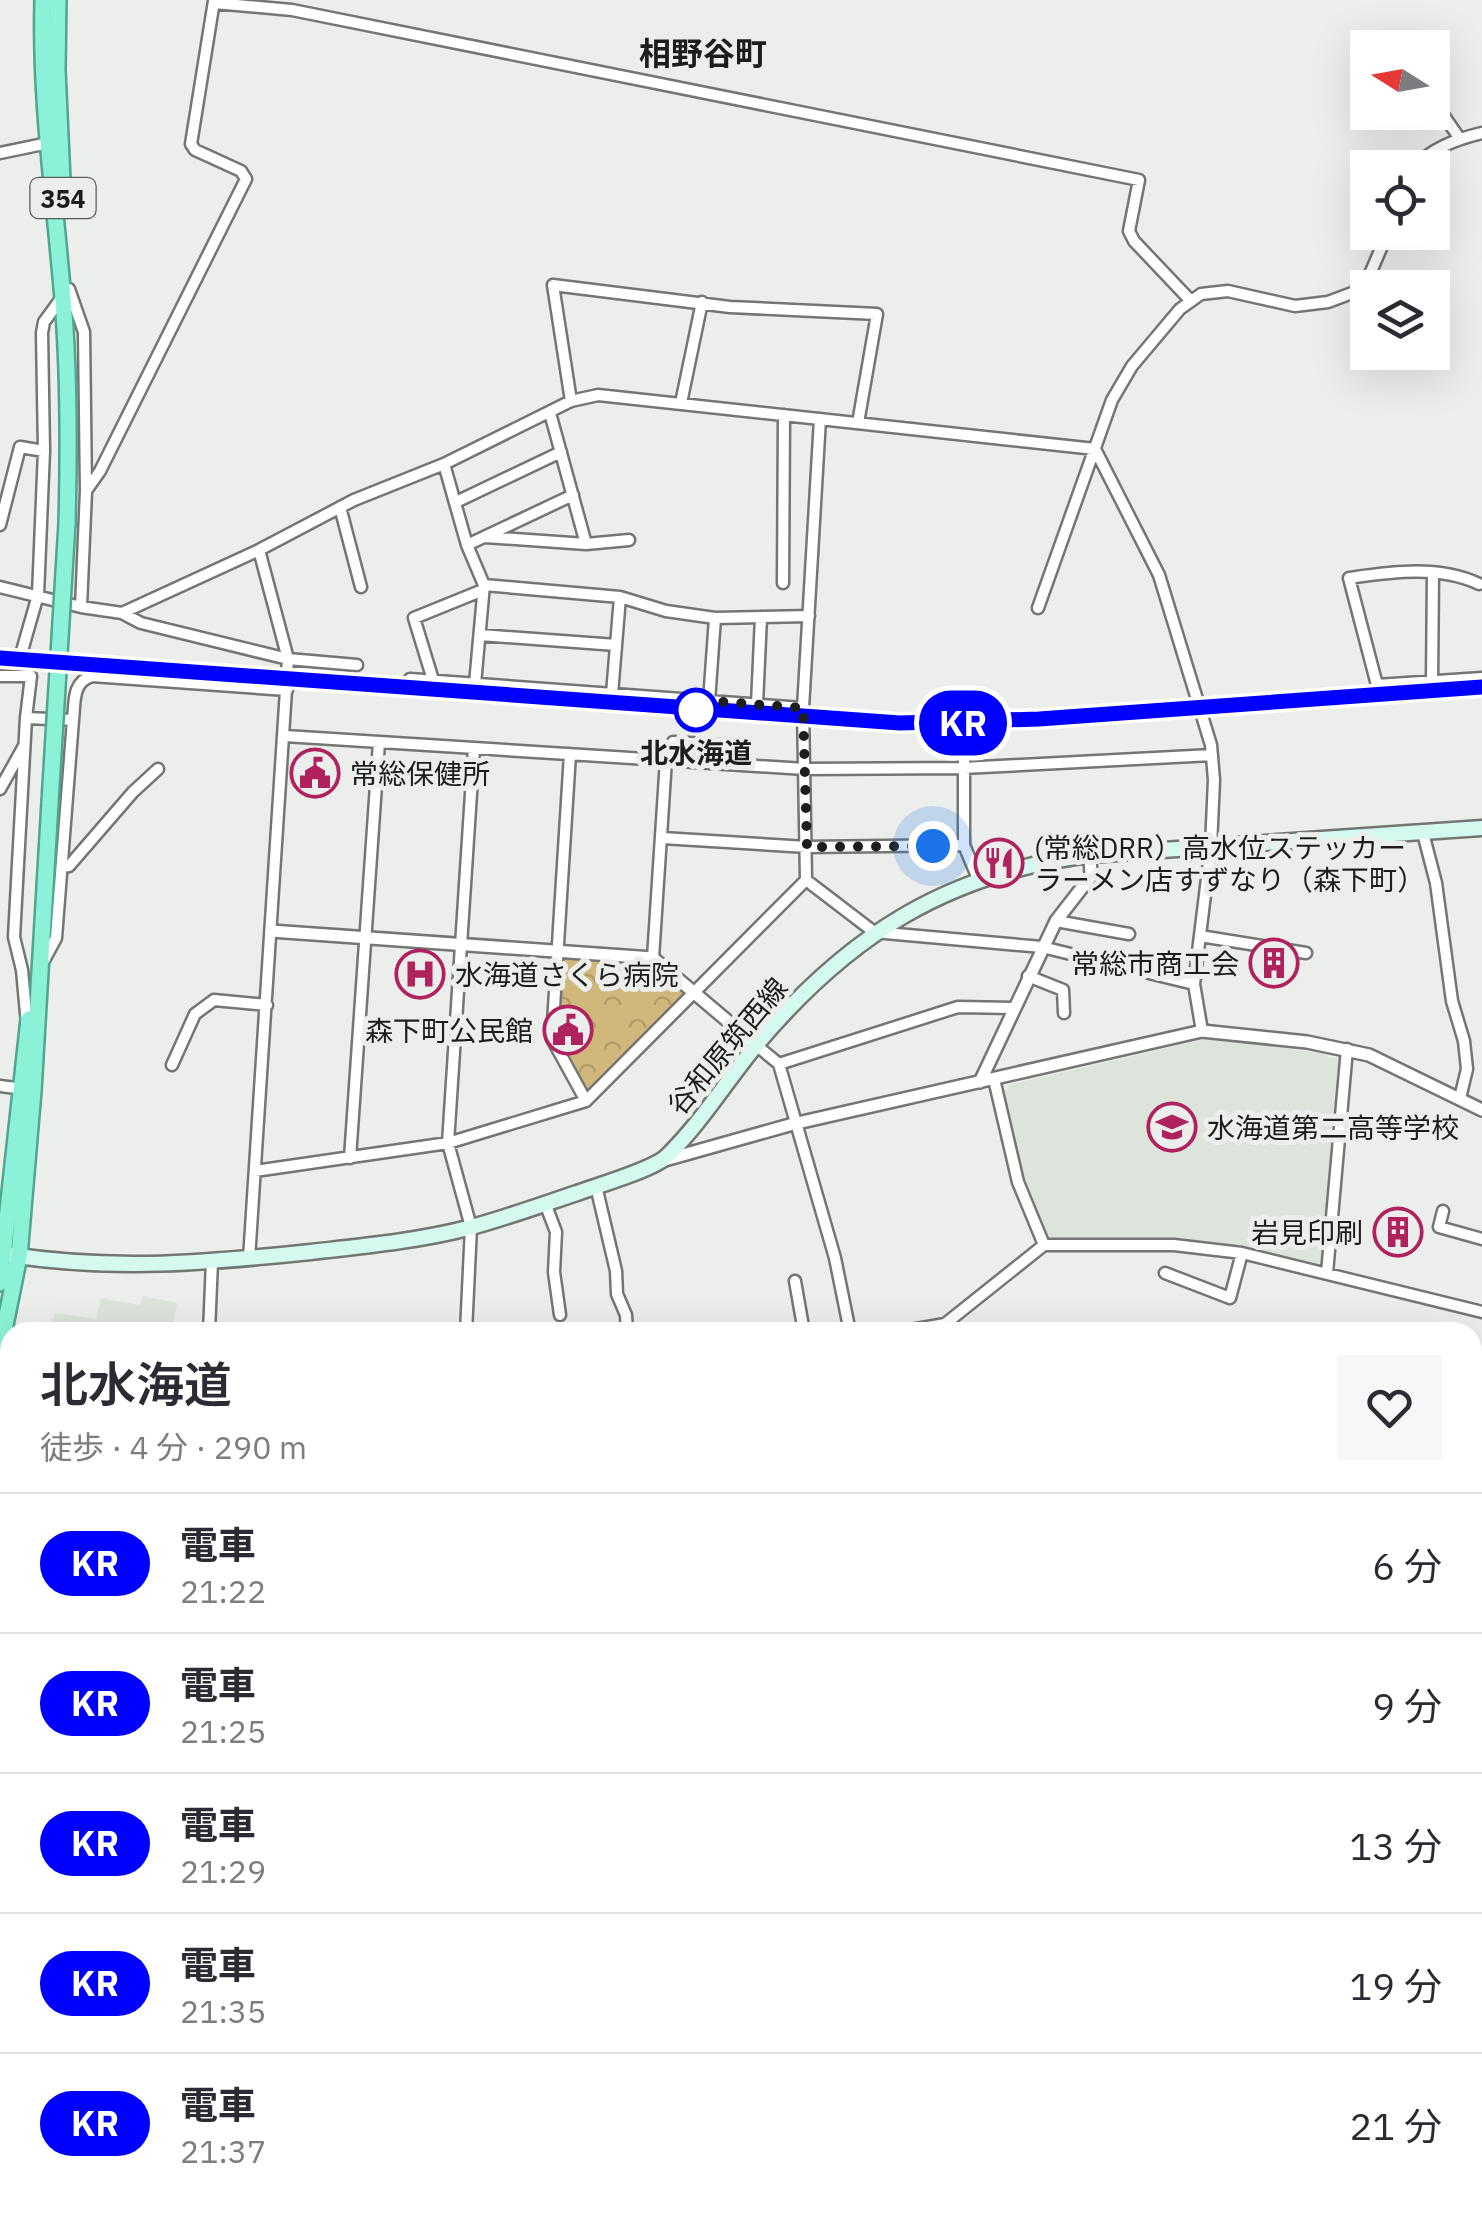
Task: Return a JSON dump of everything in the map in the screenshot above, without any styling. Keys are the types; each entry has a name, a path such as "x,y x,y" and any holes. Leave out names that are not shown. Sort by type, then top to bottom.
{"highway":[{"name":"354","path":"2,1322 40,967 67,523 66,292 53,142 42,82 43,0"},
{"name":"354","path":"53,142 58,0"},
{"name":"354","path":"27,1090 27,1034 41,943"},
{"name":"354","path":"0,1283 8,1254"}],"main road":[{"name":"谷和原筑西線","path":"665,1160 756,1045 810,987 874,932 935,898 1034,864 1090,855 1482,828"},
{"path":"8,1254 102,1265 212,1261 431,1236 545,1204 665,1160"}],"street":[{"path":"86,491 100,471 246,179 241,172 191,144 214,1 292,10 1140,180 1129,231 1190,300"},
{"path":"1450,124 1460,139"},
{"path":"1438,150 1482,133"},
{"path":"0,154 53,142"},
{"path":"1038,608 1121,382 1190,300 1210,292 1228,291 1295,306 1328,302 1367,282 1380,250"},
{"path":"571,401 553,285 730,307 877,314 858,423"},
{"path":"22,651 38,595 44,451 42,333 44,322 66,292 84,332 86,491 81,607"},
{"path":"680,404 702,302"},
{"path":"122,613 571,401 598,394 1095,448"},
{"path":"550,413 586,544"},
{"path":"783,584 784,414"},
{"path":"255,1171 448,1143 586,1101 806,880 803,708 820,419"},
{"path":"0,525 20,446 44,451"},
{"path":"1095,448 1159,575 1212,755 1211,846 1194,984 1202,1031"},
{"path":"456,502 561,452"},
{"path":"444,464 483,588 476,684"},
{"path":"468,545 573,495"},
{"path":"340,508 362,588"},
{"path":"485,537 586,544 629,540"},
{"path":"248,1258 288,658 259,550"},
{"path":"1478,584 1459,575 1433,572 1390,572 1350,578 1376,685 1482,678"},
{"path":"1432,681 1433,572"},
{"path":"0,587 122,613 141,623 288,658 357,665"},
{"path":"433,680 414,618 483,588 620,597 666,611 715,618 809,616"},
{"path":"612,694 620,597"},
{"path":"756,704 761,617"},
{"path":"709,701 715,618"},
{"path":"480,636 616,645"},
{"path":"0,676 31,676 14,937 27,1007 27,1034"},
{"path":"40,967 56,938 78,684 92,676 287,690"},
{"path":"410,680 803,708"},
{"path":"26,718 72,720"},
{"path":"964,732 964,845 978,881"},
{"path":"285,736 805,769 964,768 1212,755"},
{"path":"350,1158 380,742"},
{"path":"653,958 673,742 721,744 721,764"},
{"path":"0,789 26,743"},
{"path":"466,1322 470,1227 448,1143 474,748"},
{"path":"570,754 552,1039 586,1101"},
{"path":"62,867 69,866 133,792 158,770"},
{"path":"1423,833 1436,883 1452,1001 1464,1041 1466,1069 1460,1098"},
{"path":"662,838 807,847 964,845"},
{"path":"980,1082 1056,921 1092,876 1090,855"},
{"path":"806,880 874,932 1042,947 1194,984"},
{"path":"1056,921 1130,934"},
{"path":"271,931 653,958 778,1064 835,1258 848,1322"},
{"path":"1200,936 1306,953"},
{"path":"1028,976 1063,990 1064,1013"},
{"path":"172,1066 195,1014 214,1000 267,1005"},
{"path":"778,1064 958,1006 1013,1008"},
{"path":"665,1160 794,1124 1202,1031 1347,1049 1394,1065 1482,1110"},
{"path":"1327,1273 1347,1049"},
{"path":"994,1079 1018,1182 1044,1245"},
{"path":"0,1086 27,1090"},
{"path":"596,1186 616,1270 616,1294 626,1322"},
{"path":"545,1204 556,1232 554,1272 560,1316"},
{"path":"1443,1211 1439,1227 1482,1239"},
{"path":"948,1322 1044,1245 1174,1245 1242,1253 1482,1312"},
{"path":"1165,1273 1230,1298 1242,1253"},
{"path":"209,1322 212,1261"},
{"path":"795,1282 802,1322"}],"shaded area":[{"name":"水海道第二高等学校","path":"1221,1039 1342,1059 1322,1269 1216,1244 1046,1242 1020,1178 1000,1090 1201,1040"},
{"path":"143,1296 177,1303 173,1322 52,1322 55,1313 96,1319 101,1298 140,1305"}],"green space":[{"path":"562,956 651,962 687,994 588,1092 556,1041"}],"railway":[{"path":"0,658 900,723 1039,719 1482,687"}],"train":[{"name":"KR","path":"0,658 900,723 1039,719 1482,687"}],"place":[{"name":"北水海道","path":"696,710"},
{"name":"常総保健所","path":"315,773"},
{"name":"(常総DRR）高水位ステッカー ラーメン店すずなり（森下町）","path":"999,863"},
{"name":"常総市商工会","path":"1274,963"},
{"name":"水海道さくら病院","path":"420,974"},
{"name":"森下町公民館","path":"568,1030"},
{"name":"水海道第二高等学校","path":"1172,1127"},
{"name":"岩見印刷","path":"1398,1232"}],"district":[{"name":"相野谷町","path":"703,53"}],"route":[{"path":"696,710 685,699 803,708 807,847 933,846"}]}
